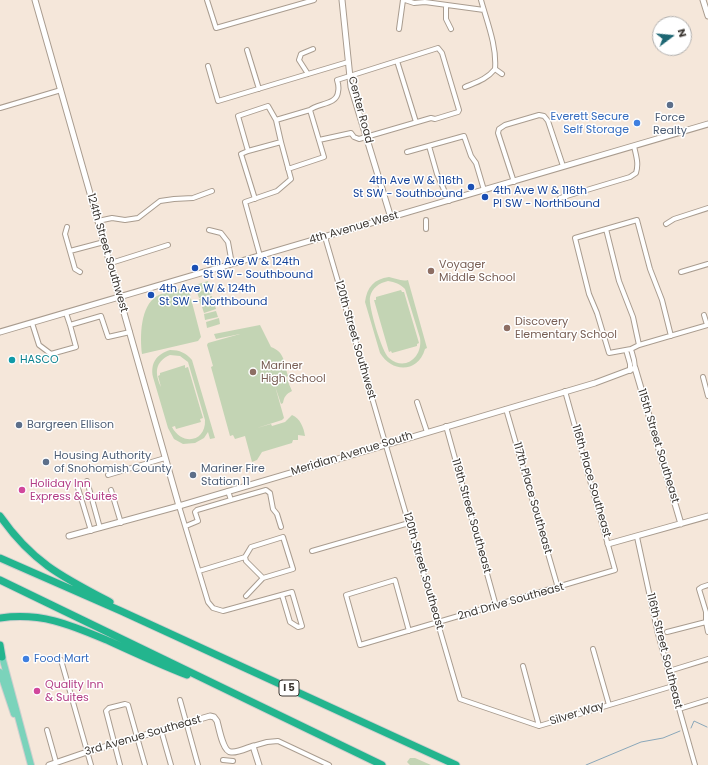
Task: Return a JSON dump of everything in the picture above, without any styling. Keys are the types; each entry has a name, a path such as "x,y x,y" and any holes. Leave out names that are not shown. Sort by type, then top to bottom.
{"highway":[{"path":"0,516 21,543 40,562 70,582 111,602 121,611"},
{"name":"I 5","path":"0,558 121,611 456,765"},
{"path":"0,580 382,765"},
{"path":"0,625 3,621 11,617"},
{"path":"0,618 40,617 64,623 163,666 232,692"},
{"path":"0,645 1,654"}],"main road":[{"path":"1,654 17,708 31,765"},
{"path":"0,672 31,765"},
{"path":"5,684 9,689 14,704 17,708"}],"street":[{"name":"124th Street Southwest","path":"36,0 180,506"},
{"path":"207,0 216,28 314,0"},
{"name":"Center Road","path":"342,0 351,87 391,218"},
{"path":"399,29 404,0 414,3 425,1 446,6 484,10"},
{"path":"465,87 485,78 495,68 496,58 481,0"},
{"path":"705,1 708,16"},
{"path":"446,6 446,19 451,29"},
{"path":"308,74 299,60 301,54 313,48"},
{"path":"276,120 332,102 339,93 338,80 438,48 442,53 459,110 455,113 436,119 431,118 416,122 359,140 354,138 351,133 319,140"},
{"path":"247,50 259,89"},
{"path":"208,66 218,101 348,62"},
{"path":"397,62 416,122"},
{"path":"495,68 502,74"},
{"path":"0,108 61,90"},
{"path":"248,151 238,116 268,106 276,120 280,142 291,179 277,192 245,202 260,256"},
{"path":"288,169 324,157 310,110"},
{"path":"514,182 498,132 499,129 505,125 539,115 546,118 563,166"},
{"name":"4th Avenue West","path":"0,332 708,124"},
{"path":"407,152 464,136 471,156 476,163 484,190"},
{"path":"255,199 241,154 280,142"},
{"path":"429,146 437,174 448,201"},
{"path":"560,198 630,177 636,173 638,166 634,146"},
{"path":"98,221 112,218 125,220 138,218 160,201 193,198 212,191"},
{"path":"666,224 674,219 708,208"},
{"path":"426,220 426,229"},
{"path":"671,336 662,300 650,269 637,220 575,238 589,294 600,319 609,353 631,349 707,325 704,314"},
{"path":"67,228 65,234 75,269 80,272"},
{"path":"606,229 619,281 633,317 640,345"},
{"path":"209,230 221,233 228,242 232,264"},
{"name":"120th Street Southwest","path":"325,237 385,444"},
{"path":"70,252 104,242"},
{"path":"111,263 168,245"},
{"path":"681,272 708,264"},
{"path":"32,322 39,345 51,354 76,347 66,313"},
{"path":"70,325 101,316 108,338 130,332"},
{"path":"631,349 634,360 632,370"},
{"path":"626,350 632,370"},
{"name":"Meridian Avenue South","path":"69,536 180,506 632,370"},
{"name":"115th Street Southeast","path":"632,370 681,524"},
{"path":"703,377 708,396"},
{"name":"116th Place Southeast","path":"565,391 615,570"},
{"path":"417,402 426,432"},
{"name":"117th Place Southeast","path":"506,408 558,588"},
{"name":"119th Street Southeast","path":"446,426 496,606"},
{"name":"120th Street Southeast","path":"385,444 460,699"},
{"path":"108,475 166,458"},
{"path":"87,481 100,528"},
{"path":"78,488 91,531"},
{"path":"111,490 121,523"},
{"path":"186,526 198,520 195,512 200,508 266,490 270,493 273,508 277,514 281,527"},
{"path":"228,491 231,500"},
{"path":"180,506 208,602 213,608 224,611 292,592 302,626 298,627 290,622 282,595"},
{"path":"608,544 708,516"},
{"path":"312,551 409,523"},
{"path":"199,571 245,557 251,546 283,537 292,569 263,578 246,596"},
{"name":"116th Street Southeast","path":"637,537 658,634 695,765"},
{"path":"245,557 246,561 263,578"},
{"name":"2nd Drive Southeast","path":"409,631 394,580 346,595 360,645 438,623 558,588 615,570"},
{"path":"708,585 699,589 706,612 708,632"},
{"path":"667,632 706,622"},
{"path":"593,649 609,704"},
{"path":"669,671 708,659"},
{"path":"61,660 91,765"},
{"path":"522,666 539,726"},
{"name":"Silver Way","path":"460,699 539,726 673,686"},
{"path":"180,700 198,765"},
{"path":"679,709 708,700"},
{"path":"120,765 106,711 109,708 123,704 128,705 145,765"},
{"name":"3rd Avenue Southeast","path":"49,765 210,716 217,720 224,747 227,751 234,752 253,746"},
{"path":"47,730 56,762"},
{"path":"161,730 171,765"},
{"path":"258,765 253,746 278,741 329,765"},
{"path":"223,760 230,762"}],"green space":[{"path":"389,277 408,280 427,348 417,363 404,368 391,364 385,360 380,353 365,302 367,292 372,285 384,278","holes":["388,281 405,289 420,338 419,351 416,356 407,363 395,362 386,354 379,339 371,309 370,297 372,291 376,286"]},
{"path":"208,281 209,287 197,291 195,285"},
{"path":"188,287 201,337 198,341 142,354 142,322 147,307 151,301 164,293"},
{"path":"210,288 212,294 199,298 197,292"},
{"path":"401,290 404,292 419,343 417,346 392,353 391,351 389,352 374,300 376,300 376,297"},
{"path":"212,296 213,302 201,306 199,299"},
{"path":"214,303 216,309 204,313 202,307"},
{"path":"216,311 218,317 205,320 204,314"},
{"path":"219,318 220,324 207,328 206,322"},
{"path":"260,325 271,347 276,349 283,358 288,376 286,377 292,391 288,393 281,404 275,386 284,418 257,428 285,422 292,415 297,418 301,424 305,436 298,435 298,440 293,440 292,443 262,452 257,460 252,462 245,436 235,439 233,435 230,436 211,367 213,366 207,345 208,343 240,334 216,339 214,334"},
{"path":"170,350 180,351 192,360 215,438 210,439 208,432 204,438 195,443 183,444 174,439 168,428 152,372 154,363 161,354","holes":["170,355 180,356 188,362 205,420 202,433 193,439 182,437 176,433 172,427 175,426 176,429 201,422 200,419 203,418 188,367 185,368 185,365 160,373 158,376 161,387 157,373 157,369 161,361 165,358"]},
{"path":"410,758 415,758 431,765 410,765 407,762"}],"waterway":[{"path":"691,728 694,721 707,727"},
{"path":"586,765 641,742 663,738 680,731"}],"place":[{"name":"Force Realty","path":"670,105"},
{"name":"Everett Secure Self Storage","path":"637,123"},
{"name":"4th Ave W & 116th St SW - Southbound","path":"471,187"},
{"name":"4th Ave W & 116th Pl SW - Northbound","path":"485,197"},
{"name":"4th Ave W & 124th St SW - Southbound","path":"195,268"},
{"name":"Voyager Middle School","path":"431,271"},
{"name":"4th Ave W & 124th St SW - Northbound","path":"151,295"},
{"name":"Discovery Elementary School","path":"507,328"},
{"name":"HASCO","path":"12,360"},
{"name":"Mariner High School","path":"253,372"},
{"name":"Bargreen Ellison","path":"19,425"},
{"name":"Housing Authority of Snohomish County","path":"46,462"},
{"name":"Mariner Fire Station 11","path":"193,475"},
{"name":"Holiday Inn Express & Suites","path":"22,490"},
{"name":"Food Mart","path":"26,659"},
{"name":"Quality Inn & Suites","path":"37,691"}]}
